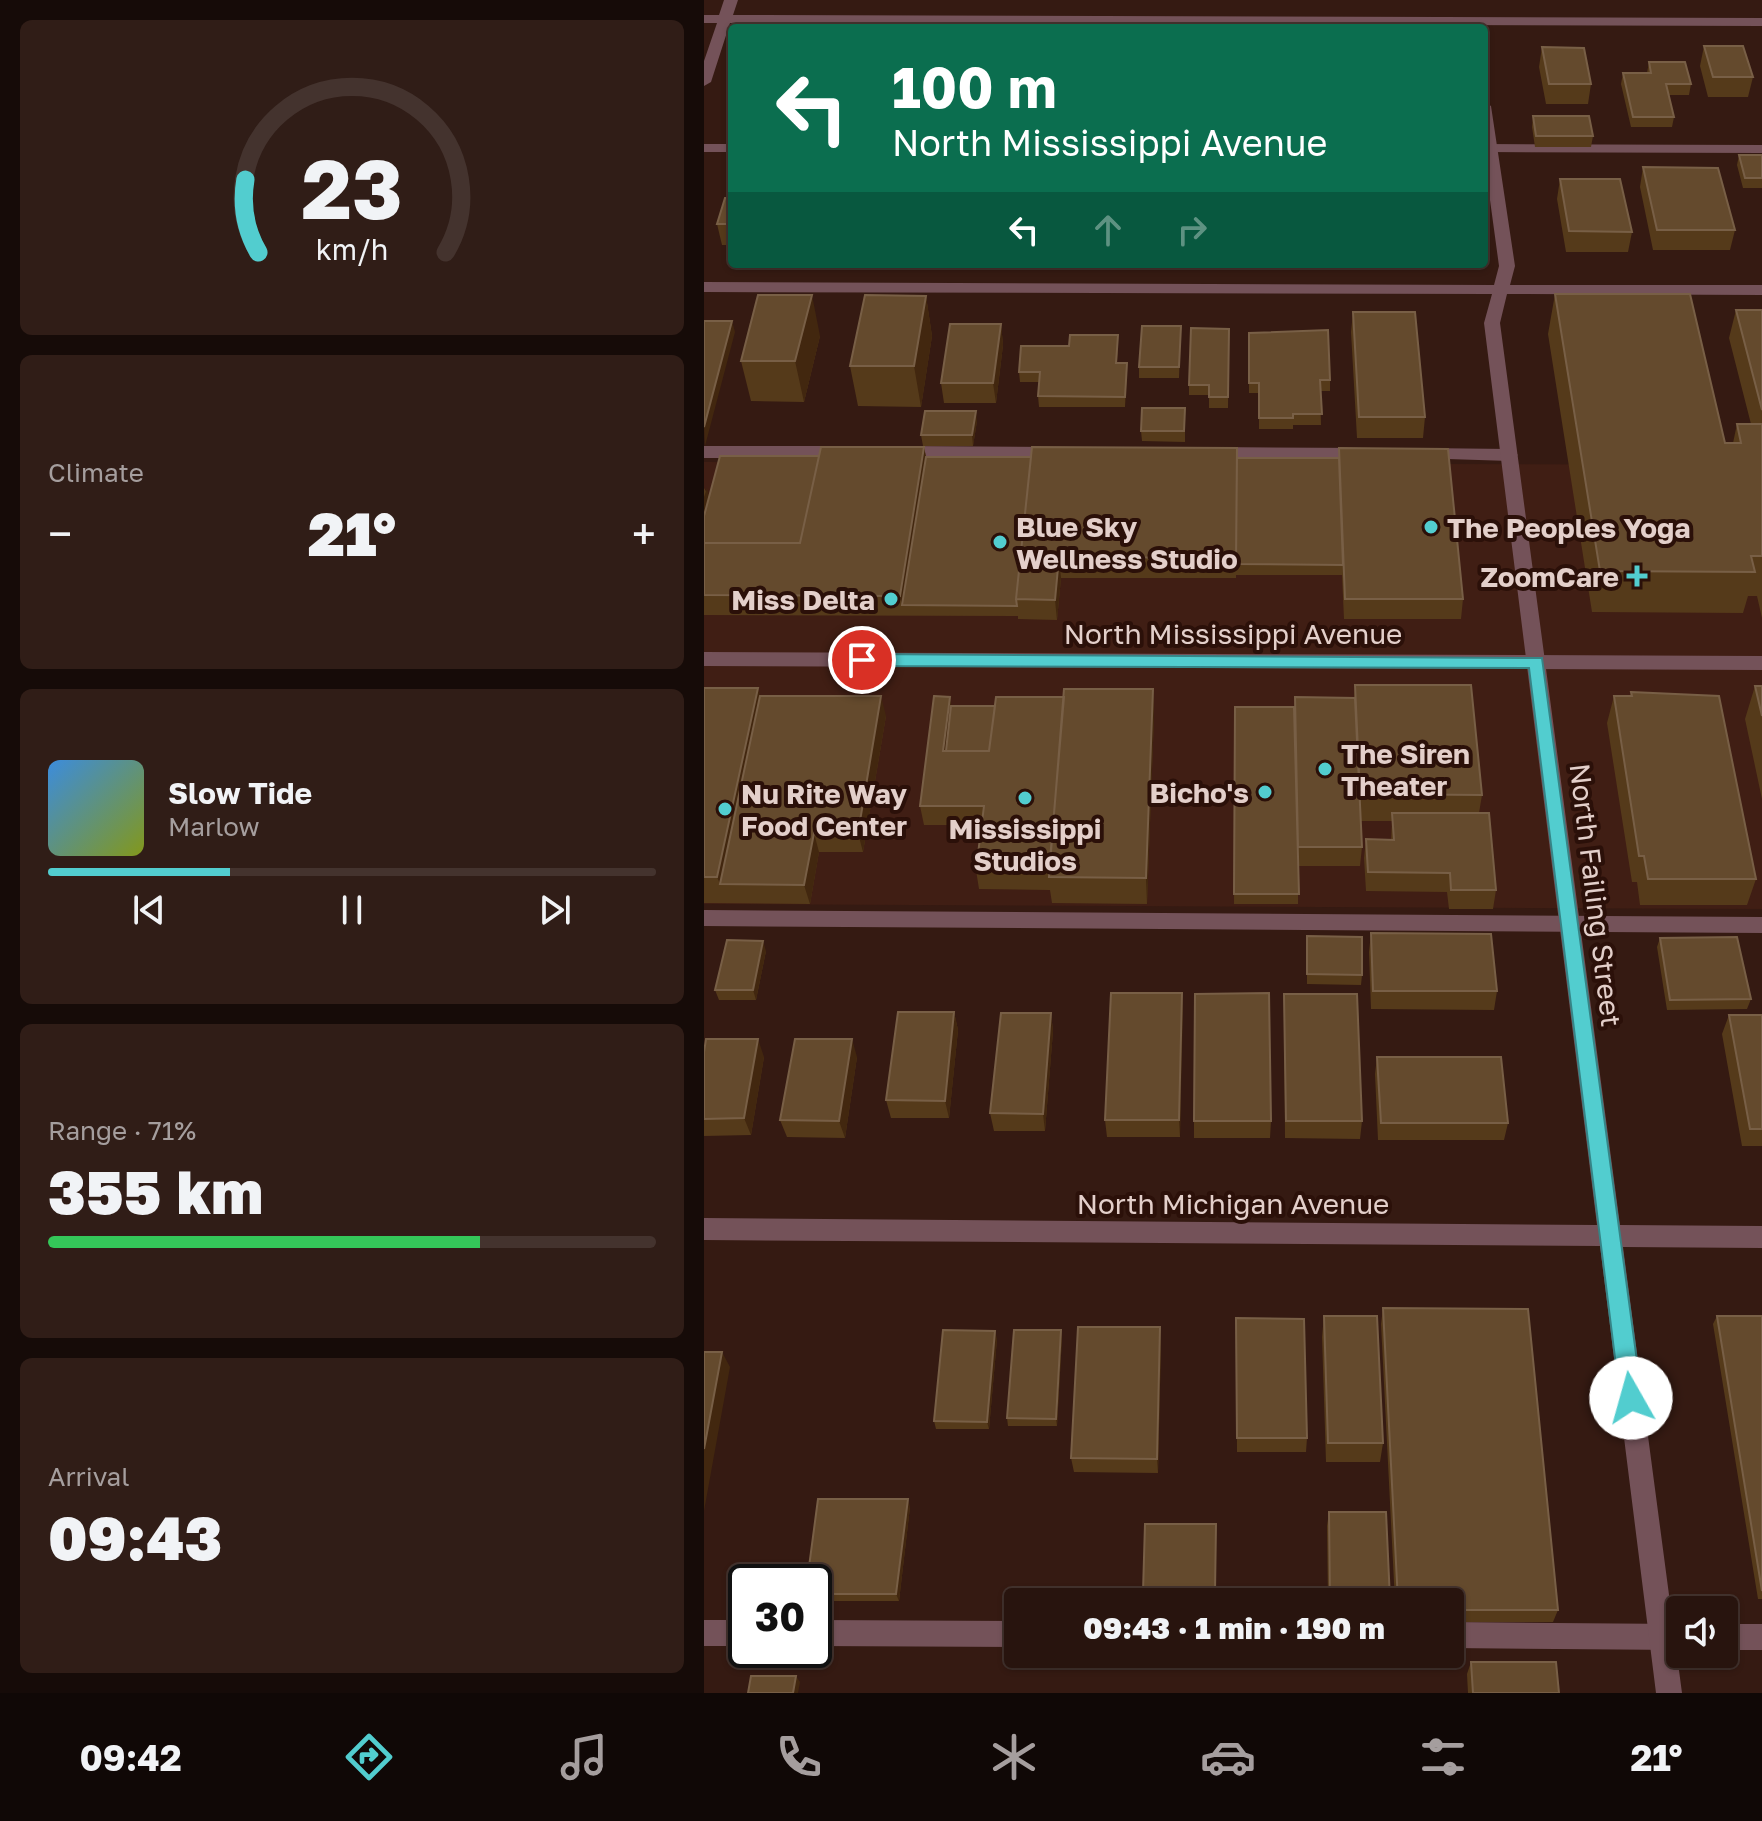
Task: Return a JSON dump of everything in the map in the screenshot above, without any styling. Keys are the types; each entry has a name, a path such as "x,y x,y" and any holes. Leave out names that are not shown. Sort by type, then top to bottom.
{"street":[{"path":"704,82 731,0"},
{"path":"704,19 1762,22"},
{"path":"704,148 728,148"},
{"path":"1488,148 1762,149"},
{"name":"North Failing Street","path":"1488,154 1507,266 1492,323 1610,1236 1666,1604"},
{"path":"704,287 1762,290"},
{"path":"704,452 1081,453"},
{"path":"1191,453 1380,454"},
{"path":"1412,454 1510,455"},
{"name":"North Mississippi Avenue","path":"704,659 1762,663"},
{"path":"704,918 1762,925"},
{"name":"North Michigan Avenue","path":"704,1229 1762,1237"},
{"path":"704,1633 728,1633"},
{"path":"832,1633 1004,1634"},
{"path":"1464,1635 1666,1637"},
{"path":"1738,1637 1762,1637"},
{"name":"North Failing Street","path":"1669,1693 1670,1668"}],"shaded area":[{"path":"704,462 1762,465 1762,909 704,904"}],"building":[{"path":"1704,46 1743,46 1753,77 1713,77"},
{"path":"1542,47 1584,48 1591,84 1549,84"},
{"path":"1649,62 1685,62 1691,84 1666,84 1674,117 1633,117 1623,73 1651,73"},
{"path":"1533,116 1589,116 1593,136 1536,136"},
{"path":"1739,155 1762,155 1762,178 1745,178"},
{"path":"1643,167 1718,168 1735,230 1657,230"},
{"path":"1560,179 1620,179 1632,232 1569,231"},
{"path":"725,198 728,198 728,224 717,224"},
{"path":"1555,294 1690,294 1725,443 1741,443 1737,424 1762,424 1762,556 1751,556 1755,572 1600,571"},
{"path":"758,295 812,295 795,361 741,361"},
{"path":"865,295 926,296 914,366 850,366"},
{"path":"1736,310 1762,310 1762,410"},
{"path":"1353,312 1415,312 1425,417 1359,417"},
{"path":"704,321 732,321 704,427"},
{"path":"950,324 1001,324 993,383 941,383"},
{"path":"1142,326 1181,326 1179,367 1139,367"},
{"path":"1191,328 1229,329 1228,397 1209,397 1209,385 1189,385"},
{"path":"1328,330 1330,380 1320,380 1322,414 1259,418 1259,383 1249,383 1249,333"},
{"path":"1070,335 1118,335 1116,363 1127,363 1125,397 1038,396 1040,372 1019,372 1021,346 1069,346"},
{"path":"1142,408 1185,408 1184,431 1141,431"},
{"path":"925,411 976,411 972,435 921,435"},
{"path":"821,447 924,447 900,596 704,595 704,543 800,543"},
{"path":"1032,447 1237,448 1236,558 1059,557 1055,600 1016,599"},
{"path":"1339,448 1448,449 1463,599 1345,599"},
{"path":"720,456 819,456 800,543 704,543 704,516"},
{"path":"926,457 1031,457 1017,606 902,605"},
{"path":"1237,458 1339,458 1343,565 1236,564"},
{"path":"1355,685 1471,685 1482,795 1360,794"},
{"path":"1755,686 1762,686 1762,716"},
{"name":"Nu Rite Way Food Center","path":"704,688 758,688 717,877 704,877"},
{"path":"1064,689 1153,689 1146,878 1049,877"},
{"path":"1631,692 1719,696 1756,879 1648,879 1644,856 1639,856 1614,696 1632,696"},
{"path":"760,696 881,696 858,833 814,833 804,885 720,884"},
{"name":"Mississippi Studios","path":"934,696 950,697 943,751 989,751 996,697 1064,697 1049,871 976,870 984,806 920,806"},
{"name":"The Siren Theater","path":"1295,697 1355,698 1362,847 1298,847"},
{"path":"951,706 995,706 989,751 946,751"},
{"name":"Bicho's","path":"1235,707 1294,707 1299,894 1234,894"},
{"path":"1392,813 1489,813 1496,890 1451,890 1450,873 1368,872 1366,839 1394,840"},
{"path":"1371,933 1491,934 1497,991 1373,991"},
{"path":"1307,936 1362,937 1362,975 1307,974"},
{"path":"1737,937 1751,999 1670,1000 1660,938"},
{"path":"727,940 763,941 753,990 715,990"},
{"path":"1111,993 1182,993 1179,1120 1105,1120"},
{"path":"1269,993 1271,1121 1194,1121 1195,994"},
{"path":"1284,994 1357,994 1362,1121 1286,1121"},
{"path":"898,1012 954,1012 945,1101 886,1100"},
{"path":"1001,1013 1051,1013 1043,1114 990,1113"},
{"path":"1729,1015 1762,1015 1762,1129 1750,1129"},
{"path":"706,1039 758,1039 744,1118 704,1119"},
{"path":"795,1039 852,1039 839,1121 780,1120"},
{"path":"1377,1057 1501,1057 1508,1123 1381,1123"},
{"path":"1383,1308 1528,1309 1558,1610 1464,1610 1464,1588 1397,1588"},
{"path":"1324,1316 1377,1316 1383,1443 1328,1443"},
{"path":"1717,1316 1762,1316 1762,1591"},
{"path":"1236,1318 1304,1319 1307,1438 1237,1438"},
{"path":"1078,1327 1160,1327 1157,1459 1071,1458"},
{"path":"943,1330 995,1331 987,1422 934,1421"},
{"path":"1014,1330 1061,1330 1056,1419 1007,1418"},
{"path":"704,1352 722,1352 704,1449"},
{"path":"818,1499 908,1499 896,1594 832,1594 832,1564 809,1564"},
{"path":"1329,1512 1386,1512 1389,1588 1330,1588"},
{"path":"1145,1524 1216,1524 1215,1588 1143,1588"},
{"path":"1471,1662 1556,1662 1559,1693 1473,1693"},
{"path":"751,1676 796,1676 793,1693 748,1693"}],"place":[{"name":"The Peoples Yoga","path":"1431,527"},
{"name":"Blue Sky Wellness Studio","path":"1000,542"},
{"name":"ZoomCare","path":"1637,576"},
{"name":"Miss Delta","path":"891,599"},
{"name":"The Siren Theater","path":"1325,769"},
{"name":"Bicho's","path":"1265,792"},
{"name":"Mississippi Studios","path":"1025,798"},
{"name":"Nu Rite Way Food Center","path":"725,809"}],"route":[{"path":"862,660 1536,662 1631,1398"}]}
